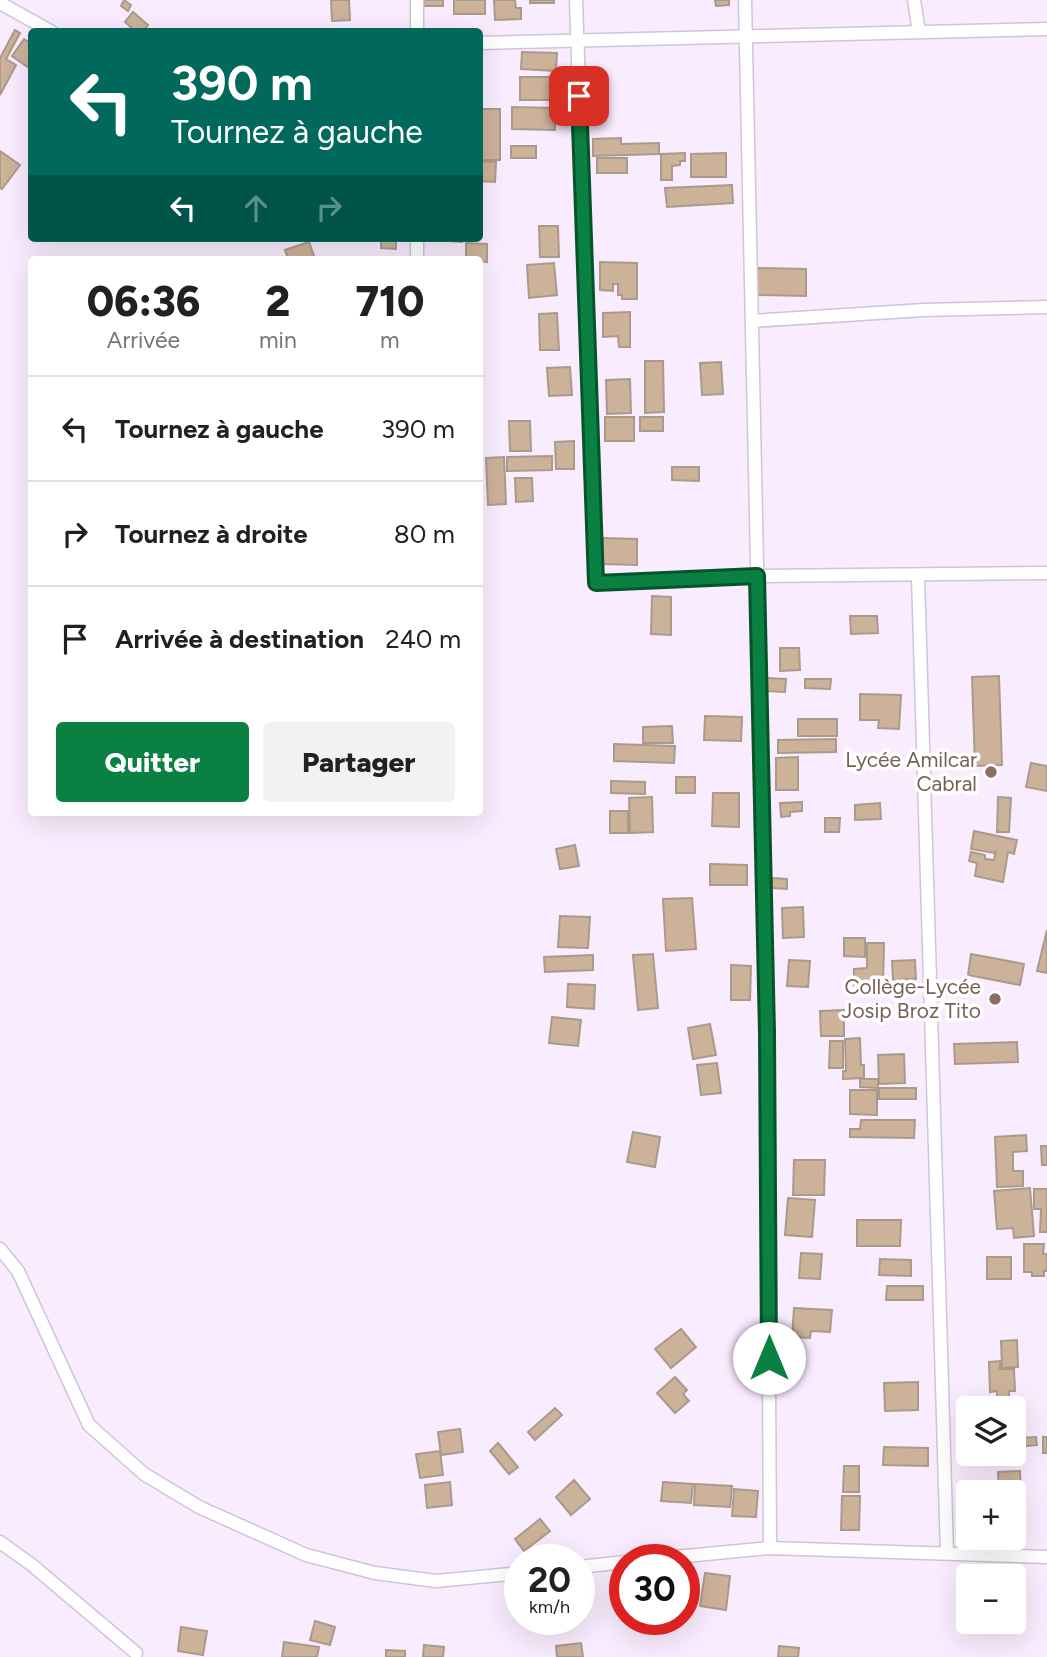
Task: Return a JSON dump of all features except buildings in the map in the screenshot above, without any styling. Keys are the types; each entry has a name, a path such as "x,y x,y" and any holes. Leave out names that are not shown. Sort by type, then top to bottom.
{"street":[{"path":"417,0 418,28"},
{"path":"576,0 596,583 757,576 1047,573"},
{"path":"745,0 767,1019 770,1548"},
{"path":"914,0 919,32"},
{"path":"0,3 45,28"},
{"path":"483,43 1047,29"},
{"path":"752,321 924,310 1047,307"},
{"path":"918,576 947,1553"},
{"path":"0,1249 18,1271 89,1425 144,1474 199,1507 306,1555 375,1573 436,1581 504,1575"},
{"path":"0,1542 32,1565 136,1653"},
{"path":"700,1555 770,1548 1047,1556"}],"place":[{"name":"Lycée Amilcar Cabral","path":"991,772"},
{"name":"Collège-Lycée Josip Broz Tito","path":"995,999"}],"route":[{"path":"579,96 596,583 757,576 767,1033 769,1358"}]}
